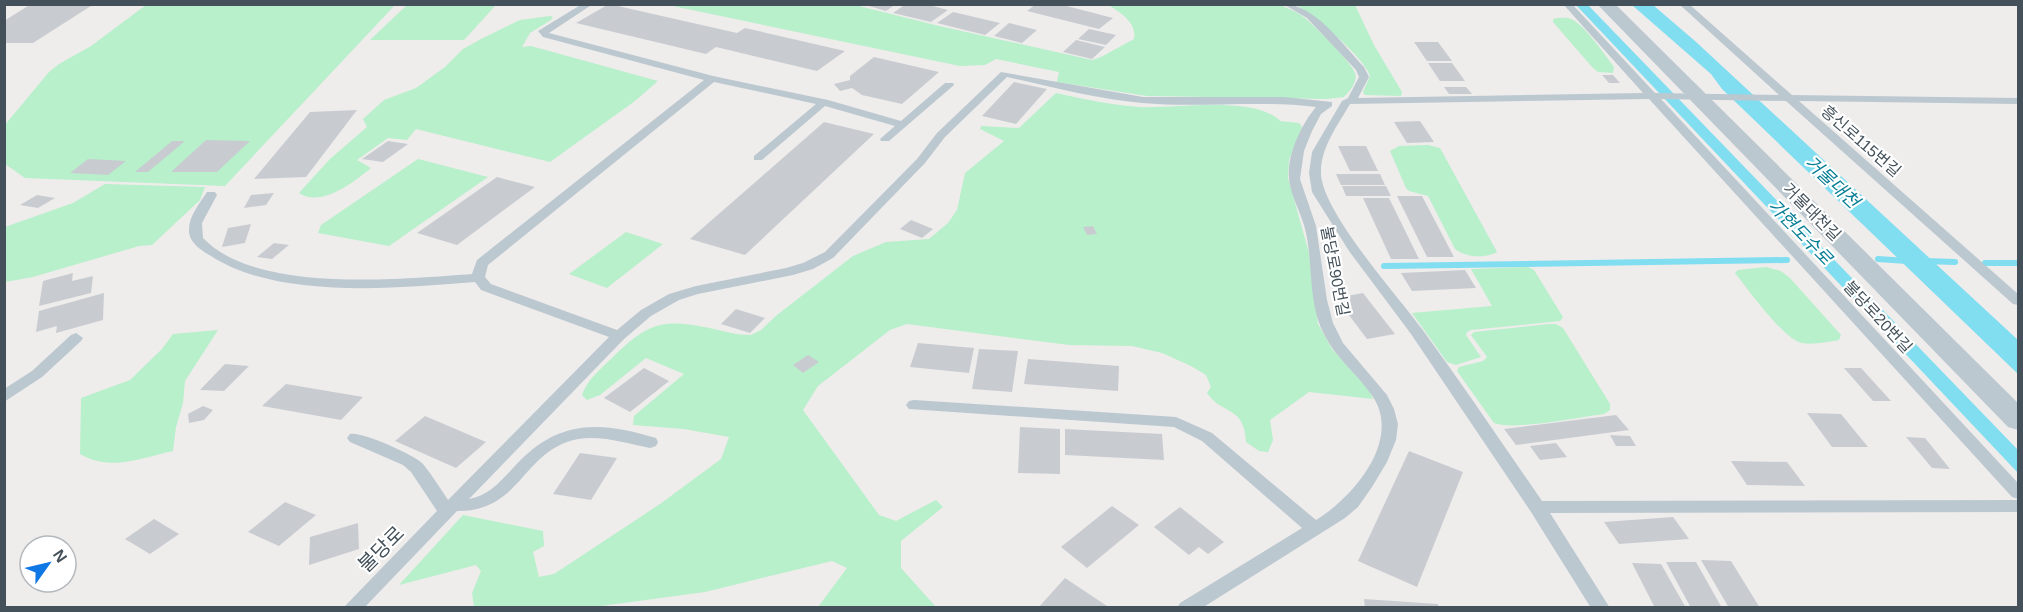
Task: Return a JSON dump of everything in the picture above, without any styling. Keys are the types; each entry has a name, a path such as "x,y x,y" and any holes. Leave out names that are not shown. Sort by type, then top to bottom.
{"street":[{"name":"거물대천길","path":"1605,4 2019,420"}],"lane":[{"path":"589,4 543,31 546,35 712,79 824,102 903,125"},
{"path":"1287,4 1310,16 1361,69 1364,77 1318,152 1315,172 1318,192 1355,251 1416,331 1537,507 1601,608"},
{"name":"불당로20번길","path":"1566,4 1655,96 2019,493"},
{"name":"흥신로115번길","path":"1683,4 1782,98 2019,301"},
{"name":"불당로","path":"352,608 619,336 645,313 674,297 696,290 788,272 808,266 829,255 921,161 941,135 1005,74 1095,93 1143,100 1284,100 1326,105"},
{"path":"478,278 482,263 712,79"},
{"path":"885,139 949,85"},
{"path":"1326,105 1349,101 1655,96 2019,102"},
{"path":"758,158 824,102"},
{"name":"불당로90번길","path":"1186,608 1315,529 1356,497 1388,441 1391,424 1387,408 1378,393 1338,348 1329,333 1324,317 1313,240 1295,192 1293,173 1297,151 1314,114 1326,105"},
{"path":"211,195 196,220 194,229 196,237 224,260 243,269 332,282 478,278 486,286 619,336"},
{"path":"4,397 37,374 76,338"},
{"path":"914,405 1176,422 1207,437 1315,529"},
{"path":"355,438 409,461 417,468 447,512 479,506 492,499 548,444 561,437 596,434 650,442"},
{"path":"1537,507 2019,506"}],"green space":[{"path":"146,5 395,5 225,186 25,178 5,164 4,126 49,72 91,46"},
{"path":"407,5 496,5 464,40 370,40"},
{"path":"668,5 855,5 1092,60 1134,39 1130,23 1109,5 1280,5 1301,15 1322,34 1352,68 1355,80 1344,97 1327,99 1147,96 1057,82 1059,72 996,59 985,65 960,66"},
{"path":"1296,5 1355,5 1374,45 1402,92 1401,96 1365,95 1363,92 1370,76 1366,68 1338,37"},
{"path":"553,17 551,20 530,33 522,47 531,46 658,81 635,101 550,162 416,129 407,140 388,138 357,160 371,168 347,186 317,197 308,197 299,193 330,159 367,127 363,119 384,100 416,88 445,67 463,49 481,39 520,20"},
{"path":"1553,19 1571,19 1584,29 1614,67 1613,73 1598,72 1592,67 1553,22"},
{"path":"1056,93 1139,107 1214,105 1252,108 1268,113 1280,121 1299,123 1302,127 1289,160 1288,178 1309,253 1318,324 1332,349 1369,390 1373,399 1309,392 1270,420 1273,440 1268,452 1259,451 1246,442 1244,430 1237,416 1213,400 1207,393 1211,387 1206,375 1162,353 1132,346 1069,345 907,324 890,330 818,386 803,410 879,515 896,521 936,500 943,507 901,541 901,568 936,607 818,607 847,568 832,561 705,592 594,607 474,607 472,593 481,571 476,565 399,585 463,515 543,531 544,546 533,552 539,577 554,574 660,504 721,459 729,437 684,429 633,425 634,416 684,374 646,358 600,395 587,400 582,395 588,383 627,344 649,329 660,325 683,324 751,335 761,330 853,256 886,242 929,239 948,223 957,210 965,173 1004,141 980,129 981,126 1019,128"},
{"path":"1428,145 1440,148 1497,252 1487,256 1475,256 1455,249 1428,196 1406,188 1390,151 1399,146"},
{"path":"418,159 488,177 389,246 318,233 321,225"},
{"path":"105,184 205,187 200,200 152,245 139,246 33,277 5,282 5,227 73,203"},
{"path":"626,232 663,244 607,288 569,274"},
{"path":"1528,267 1534,270 1563,317 1560,321 1471,330 1466,335 1481,357 1456,365 1447,362 1412,313 1492,306 1471,269"},
{"path":"1766,267 1781,271 1790,278 1841,335 1839,340 1802,343 1785,333 1735,273 1738,270"},
{"path":"1556,324 1563,328 1610,404 1610,410 1604,414 1531,424 1494,423 1457,371 1459,367 1483,361 1487,357 1471,335 1474,332"},
{"path":"218,330 185,381 173,451 114,463 103,462 80,454 81,398 130,380 162,349 173,334"}],"water":[{"name":"가현도수로","path":"1576,5 1588,5 2018,450 2018,473"},
{"name":"거물대천","path":"1632,5 1653,5 1695,41 2018,340 2018,374 1722,89 1711,74"}],"building":[{"path":"31,4 94,4 33,43 4,43 4,21"},
{"path":"609,4 737,33 745,28 845,51 817,71 716,47 706,54 576,23"},
{"path":"862,4 896,4 886,11"},
{"path":"906,4 925,4 948,10 931,22 893,13"},
{"path":"1036,4 1059,4 1113,18 1099,29 1027,11"},
{"path":"953,12 1000,23 985,35 937,23"},
{"path":"1009,23 1037,30 1022,43 994,36"},
{"path":"1089,29 1116,35 1106,45 1078,39"},
{"path":"1076,40 1105,47 1092,59 1063,52"},
{"path":"1414,42 1438,42 1452,61 1427,61"},
{"path":"874,57 939,72 902,104 862,95 852,88 840,91 834,84 850,80 850,76"},
{"path":"1428,63 1452,63 1465,81 1440,81"},
{"path":"1602,75 1613,75 1620,83 1609,83"},
{"path":"1014,82 1047,89 1016,124 982,116"},
{"path":"1444,87 1466,87 1472,94 1449,94"},
{"path":"357,110 306,177 254,179 310,112"},
{"path":"1420,121 1434,142 1407,143 1394,122"},
{"path":"824,122 874,134 745,255 690,239"},
{"path":"206,140 250,141 217,172 171,172"},
{"path":"172,141 185,141 148,172 135,172"},
{"path":"388,141 408,144 383,162 362,159"},
{"path":"1338,146 1366,146 1378,171 1350,171"},
{"path":"88,159 126,161 108,175 70,173"},
{"path":"1336,174 1380,174 1385,185 1341,185"},
{"path":"497,177 535,187 457,245 417,233"},
{"path":"1342,186 1386,186 1391,196 1346,196"},
{"path":"274,193 266,205 244,208 251,195"},
{"path":"37,195 55,198 38,208 20,205"},
{"path":"1397,196 1422,196 1454,257 1427,257"},
{"path":"1363,198 1389,198 1419,259 1391,259"},
{"path":"911,220 933,229 922,238 900,229"},
{"path":"251,224 245,243 222,247 228,228"},
{"path":"1093,226 1097,234 1087,235 1083,227"},
{"path":"274,243 289,245 272,259 257,257"},
{"path":"1465,270 1476,288 1412,291 1401,273"},
{"path":"73,273 72,281 93,276 91,293 39,306 43,281"},
{"path":"104,293 103,320 56,333 57,326 36,332 39,311"},
{"path":"1363,293 1395,334 1367,339 1336,298"},
{"path":"736,309 765,318 750,333 721,324"},
{"path":"918,343 974,348 969,373 910,367"},
{"path":"979,349 1018,351 1012,392 972,389"},
{"path":"808,355 819,362 803,373 793,365"},
{"path":"1028,359 1119,366 1118,391 1024,384"},
{"path":"225,364 249,366 224,391 200,390"},
{"path":"644,368 669,381 630,412 604,398"},
{"path":"1844,368 1861,368 1891,401 1873,401"},
{"path":"286,384 363,397 341,420 262,406"},
{"path":"203,406 213,410 204,420 189,423 188,414"},
{"path":"1807,413 1841,414 1868,447 1832,447"},
{"path":"1616,415 1629,430 1516,445 1504,429"},
{"path":"425,416 486,442 456,468 395,441"},
{"path":"1020,427 1060,429 1060,474 1018,473"},
{"path":"1065,429 1162,434 1164,460 1065,455"},
{"path":"1610,435 1630,436 1636,446 1616,446"},
{"path":"1906,437 1925,438 1950,469 1932,468"},
{"path":"1556,443 1567,457 1540,460 1530,446"},
{"path":"1409,451 1463,472 1417,587 1358,561"},
{"path":"580,453 617,458 591,500 553,494"},
{"path":"1731,461 1787,462 1805,486 1747,485"},
{"path":"285,502 316,515 279,546 248,532"},
{"path":"1112,506 1139,525 1087,568 1061,547"},
{"path":"1180,507 1224,542 1208,554 1199,547 1189,555 1154,527"},
{"path":"1673,517 1689,539 1619,544 1604,522"},
{"path":"154,519 179,534 150,554 125,539"},
{"path":"358,523 359,549 309,565 310,537"},
{"path":"1701,560 1731,561 1760,608 1729,608"},
{"path":"1666,562 1696,562 1722,608 1691,608"},
{"path":"1632,563 1661,564 1686,608 1655,608"},
{"path":"1065,578 1110,608 1038,608"},
{"path":"1364,599 1438,604 1439,608 1365,608"}],"waterway":[{"path":"1878,259 1907,261"},
{"path":"1384,266 1787,260"},
{"path":"1924,261 1955,262"},
{"path":"1985,263 2018,263"}]}
